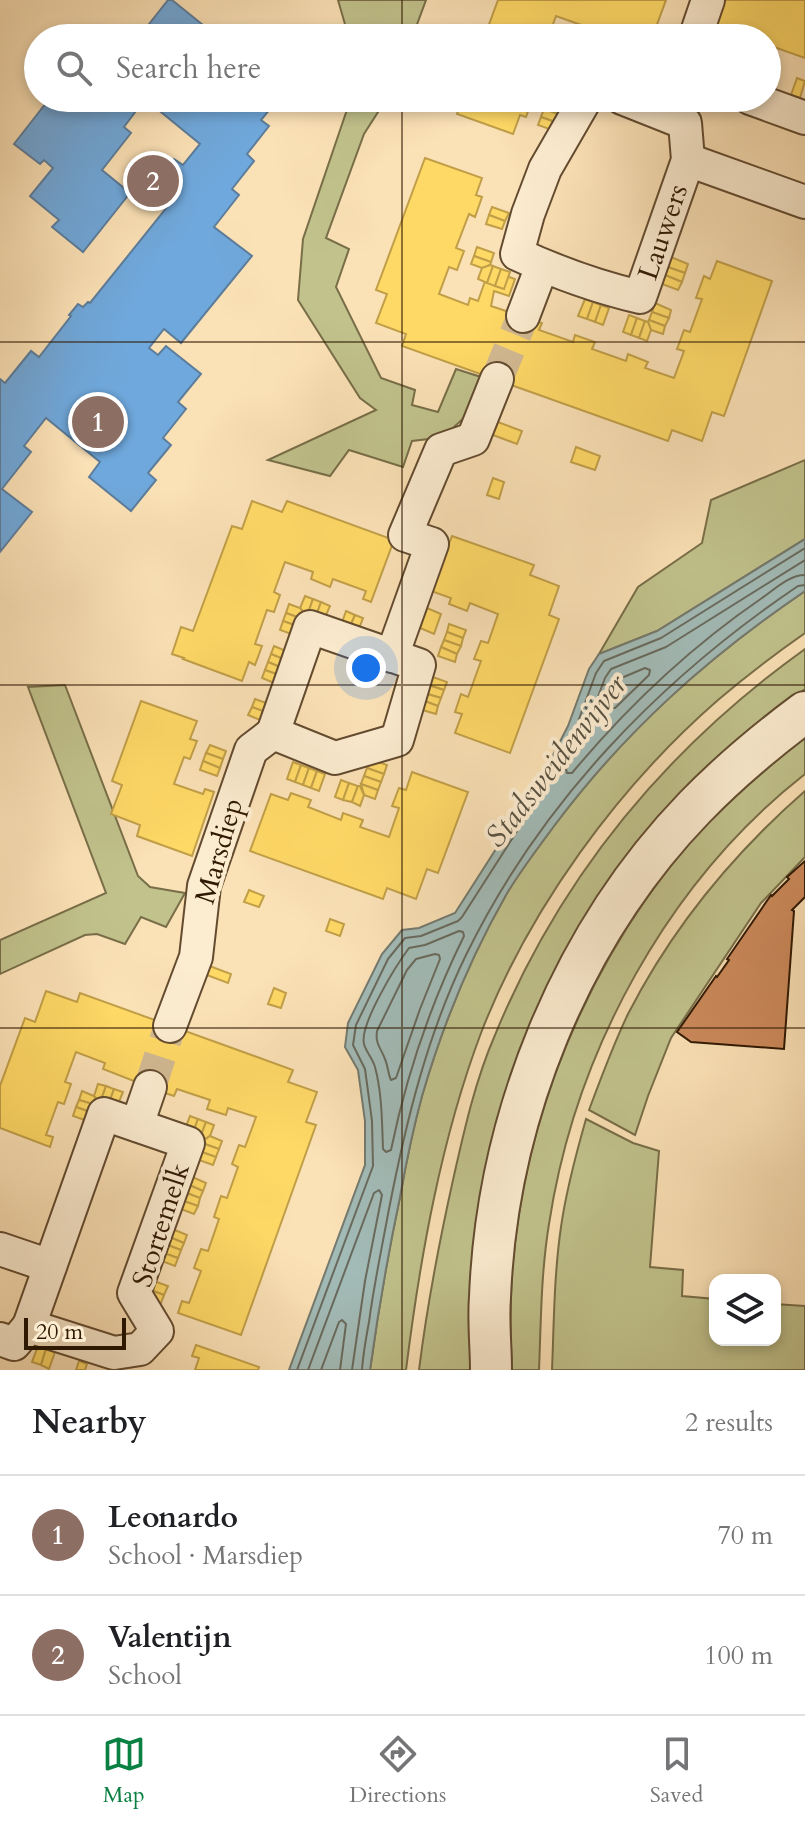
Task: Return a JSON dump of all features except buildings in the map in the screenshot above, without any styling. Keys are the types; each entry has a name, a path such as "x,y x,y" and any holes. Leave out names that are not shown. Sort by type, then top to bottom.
{"street":[{"path":"700,24 708,0"},
{"path":"781,109 805,118"},
{"name":"Lauwers","path":"578,112 545,169 517,254 606,289 640,297 688,160 685,123 676,112"},
{"name":"Lauwers","path":"688,160 805,202"},
{"path":"523,316 542,266"},
{"path":"392,656 432,544 405,535 441,450 473,439 497,379"},
{"name":"Marsdiep","path":"170,1026 196,957 204,886 251,750 273,733 310,627 419,665 397,740 335,758 273,733"},
{"path":"491,1370 489,1299 502,1188 531,1078 551,1026 576,975 629,888 693,809 767,740 805,712"},
{"path":"137,1125 150,1087"},
{"name":"Stortemelk","path":"104,1114 188,1143 134,1293 157,1331 140,1349 114,1353 14,1345 50,1266 104,1114"},
{"path":"0,1249 50,1266"}],"green space":[{"path":"338,0 426,0 417,24 345,24"},
{"path":"346,112 378,112 364,134 326,238 349,249 336,287 381,378 415,390 412,405 438,412 456,369 481,377 466,416 437,438 412,441 403,467 349,450 330,476 268,460 376,410 360,398 298,300 303,239"},
{"path":"805,460 805,539 657,631 599,654 638,587 702,543 711,500"},
{"path":"805,591 805,633 718,700 646,771 580,853 524,941 481,1033 454,1115 425,1242 406,1370 370,1370 391,1240 422,1096 458,993 506,895 581,791 639,727 702,669"},
{"path":"805,649 805,689 757,726 585,922 472,1370 419,1370 438,1251 471,1106 488,1052 521,977 551,922 585,870 663,773 707,729"},
{"path":"65,685 138,876 150,887 185,893 166,927 141,917 125,944 97,934 85,935 0,974 0,940 106,893 28,687"},
{"path":"805,735 805,774 755,817 710,866 670,919 635,975 605,1035 581,1097 562,1160 549,1224 539,1370 512,1370 512,1275 522,1197 536,1134 556,1072 581,1013 610,955 645,901 684,850 727,802"},
{"path":"805,791 805,857 761,903 671,1038 635,1135 589,1110 628,1014 684,922 753,840"},
{"path":"586,1119 633,1143 659,1151 650,1267 683,1270 682,1296 709,1298 709,1346 781,1346 781,1304 805,1306 805,1370 552,1370 556,1281 568,1186"}],"water":[{"name":"Stadsweidenvijver","path":"805,539 805,591 702,669 610,758 581,791 517,877 480,943 438,1044 422,1096 391,1240 370,1370 289,1370 365,1165 365,1121 358,1070 345,1047 348,1023 382,954 402,930 419,928 455,913 539,782 568,726 589,669 599,654 657,631"}],"tunnel":[{"path":"497,379 523,316"},
{"path":"150,1087 170,1026"}],"place":[{"name":"Valentijn","path":"153,181"},
{"name":"Leonardo","path":"98,422"}]}
